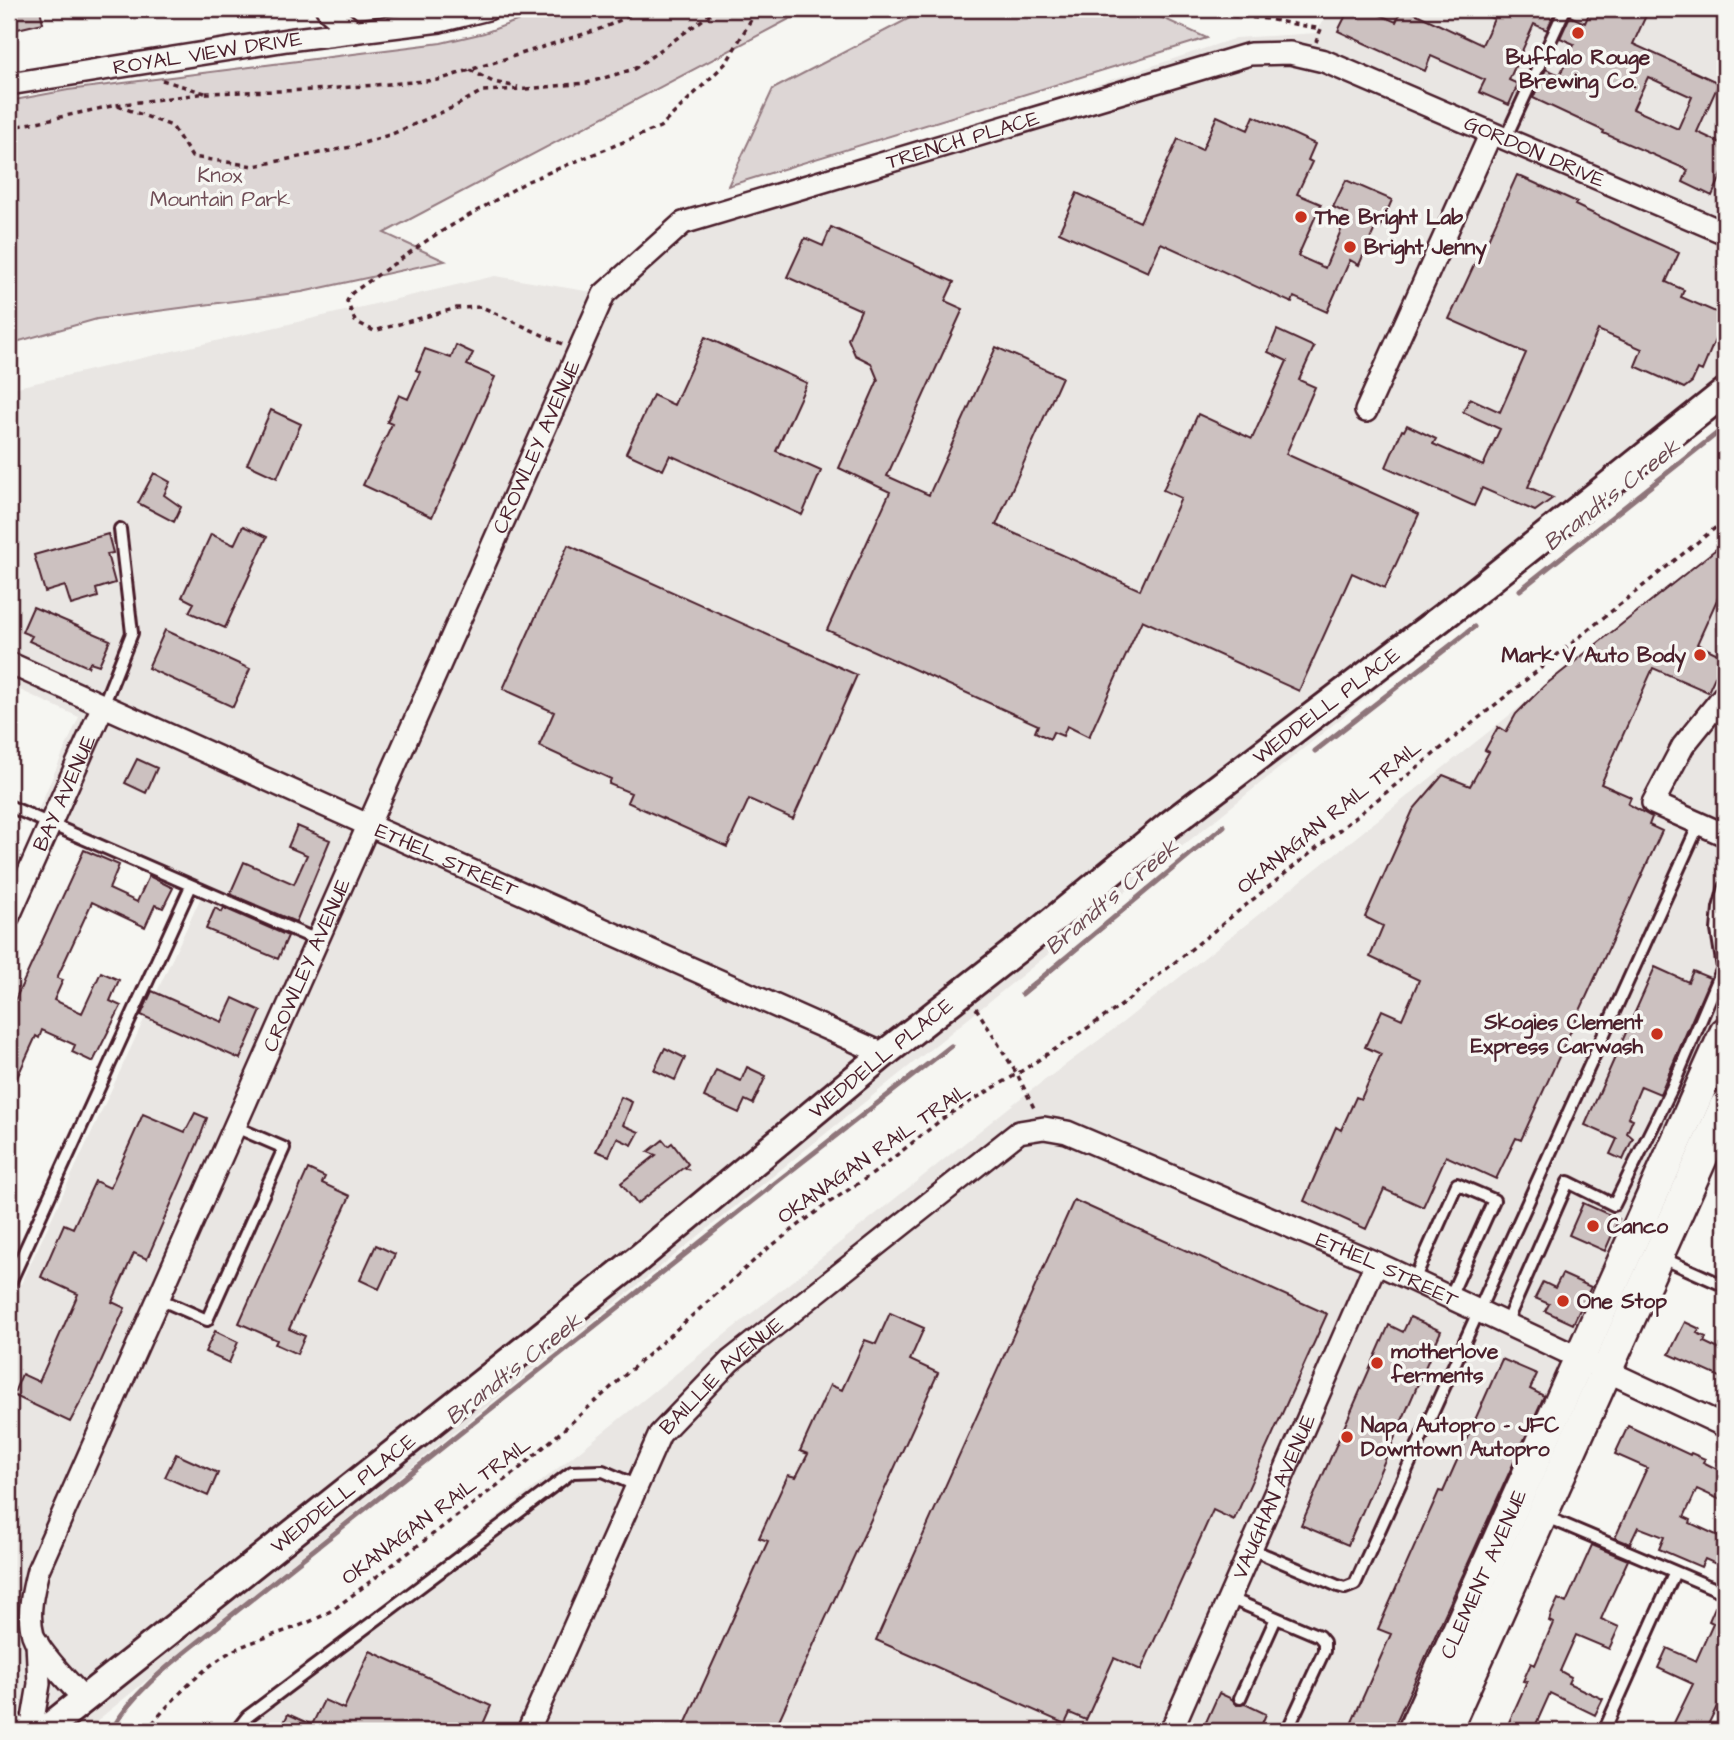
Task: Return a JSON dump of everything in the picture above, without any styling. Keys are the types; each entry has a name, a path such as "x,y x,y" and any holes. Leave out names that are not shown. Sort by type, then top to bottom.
{"main road":[{"name":"CLEMENT AVENUE","path":"1445,1731 1542,1515 1593,1364 1628,1212 1725,1033"},
{"name":"CLEMENT AVENUE","path":"1413,1731 1593,1364 1657,1255 1725,1106"}],"street":[{"path":"327,9 354,32"},
{"name":"ROYAL VIEW DRIVE","path":"9,84 287,40 440,21 488,9"},
{"name":"TRENCH PLACE","path":"604,294 683,223 1250,54 1290,53 1345,69"},
{"name":"GORDON DRIVE","path":"1345,69 1498,136 1723,226"},
{"path":"1366,411 1498,136"},
{"name":"CROWLEY AVENUE","path":"28,1731 39,1684 37,1642 31,1611 38,1570 604,294"},
{"name":"WEDDELL PLACE","path":"44,1731 639,1258 884,1054 1170,825 1465,600 1725,392"},
{"name":"ETHEL STREET","path":"9,663 884,1054"},
{"path":"1725,694 1683,746 1653,803 1725,835"},
{"name":"BAY AVENUE","path":"9,916 103,706"},
{"name":"ETHEL STREET","path":"1044,1128 1067,1132 1376,1263 1725,1426"},
{"name":"BAILLIE AVENUE","path":"528,1731 635,1485 660,1434 730,1361 1019,1132 1044,1128"},
{"name":"VAUGHAN AVENUE","path":"1171,1731 1376,1263"},
{"path":"37,1642 84,1699"}],"lane":[{"path":"1498,136 1565,9"},
{"path":"103,706 132,633 120,529"},
{"path":"9,806 317,940"},
{"path":"1251,1549 1338,1586 1345,1588 1355,1584 1699,824"},
{"path":"9,1285 191,886"},
{"path":"1506,1323 1568,1182 1628,1212 1672,1088 1723,968 1717,930 1725,887"},
{"path":"157,1298 207,1320 284,1148 233,1126"},
{"path":"1414,1280 1457,1184 1494,1200 1450,1297"},
{"path":"1657,1255 1725,1286"},
{"path":"236,1731 247,1717 572,1472 603,1471 635,1485"},
{"path":"1542,1515 1725,1593"},
{"path":"1604,1731 1675,1572"},
{"path":"1229,1598 1319,1636 1324,1642 1324,1651 1287,1731"},
{"path":"1240,1698 1276,1618"},
{"path":"9,1716 28,1731"}],"path":[{"path":"9,128 116,105 207,93 313,90 438,80 603,28 643,9"},
{"path":"470,70 493,82 532,90 587,83 634,69 714,9"},
{"path":"578,351 482,307 457,308 374,331 355,321 348,301 352,293 432,237 528,181 660,127 727,62 757,9"},
{"path":"1194,9 1203,13 1267,19 1321,29"},
{"path":"141,63 165,82 207,93"},
{"path":"116,105 172,126 192,157 254,166 351,146 392,134 454,107 482,91 526,89"},
{"name":"OKANAGAN RAIL TRAIL","path":"146,1731 219,1660 237,1649 301,1626 334,1609 519,1469 766,1250 824,1206 874,1173 946,1116 1017,1074 1118,1008 1725,520"},
{"path":"965,990 1017,1074 1044,1128"}],"shaded area":[{"path":"1328,9 1725,9 1725,409 84,1731 9,1731 9,1310 207,884 38,810 79,717 9,685 9,389 495,276 604,294 683,223 1236,38 1317,33"},
{"path":"1725,544 1725,1077 1432,1731 220,1731 306,1661 331,1648 377,1613 1022,1097 1122,1023"}],"green space":[{"name":"Knox Mountain Park","path":"549,9 808,9 384,233 445,261 302,292 97,319 9,344 9,101 68,90 441,43 484,33"},
{"path":"927,9 1143,9 1207,38 728,186 773,89"}],"building":[{"path":"9,9 40,9 43,23 9,31"},
{"path":"1349,9 1367,9 1396,22 1402,9 1406,9 1482,45 1494,19 1471,9 1556,10 1547,30 1534,24 1509,80 1518,84 1509,105 1479,92 1485,80 1431,56 1425,71 1338,31"},
{"path":"1591,9 1649,9 1633,44 1719,83 1697,132 1725,145 1725,168 1712,196 1683,182 1688,170 1603,133 1604,131 1533,98 1546,69 1560,75 1574,44 1560,38 1570,16 1585,23","holes":["1648,77 1692,97 1678,129 1633,109"]},
{"path":"1217,116 1248,130 1254,116 1315,144 1308,160 1312,162 1297,194 1321,204 1298,256 1325,268 1348,214 1333,207 1346,180 1392,200 1380,228 1376,226 1359,265 1350,260 1327,312 1294,297 1292,303 1161,243 1148,272 1059,232 1077,193 1140,222 1178,139 1202,150"},
{"path":"1517,175 1679,253 1666,282 1684,290 1681,297 1725,316 1702,371 1698,369 1692,382 1684,388 1635,366 1642,349 1598,330 1528,487 1553,498 1535,511 1482,488 1474,506 1386,467 1402,430 1404,431 1407,425 1436,439 1433,444 1483,466 1500,429 1463,412 1470,398 1500,412 1526,353 1449,319"},
{"path":"831,227 954,282 945,301 963,309 887,476 929,495 996,347 1062,377 996,525 1140,590 1181,498 1163,490 1198,414 1252,439 1287,361 1268,352 1277,330 1314,347 1299,380 1315,387 1286,454 1419,514 1385,588 1352,573 1299,691 1142,620 1089,737 1067,726 1063,736 1053,732 1050,739 1035,732 1038,725 827,630 890,492 839,468 878,380 871,363 855,355 848,339 861,310 787,277 805,238 823,246"},
{"path":"705,337 807,383 776,451 821,471 802,515 670,455 663,470 626,453 653,395 674,405"},
{"path":"456,345 473,353 467,365 495,377 432,517 363,485 392,424 387,422 399,395 408,399 420,372 416,370 425,349 451,358"},
{"path":"271,410 301,424 277,478 247,464"},
{"path":"154,473 170,482 164,495 181,507 174,522 138,503"},
{"path":"243,526 267,537 225,628 189,612 194,603 182,597 211,534 234,545"},
{"path":"108,534 113,553 107,554 115,583 96,589 98,597 71,605 65,586 45,592 34,555"},
{"path":"1725,542 1725,582 1697,644 1724,657 1708,692 1653,668 1601,784 1631,797 1628,804 1652,817 1649,825 1662,831 1521,1140 1516,1138 1496,1179 1446,1156 1423,1207 1384,1189 1366,1229 1304,1201 1336,1127 1341,1130 1356,1097 1361,1099 1381,1054 1365,1047 1382,1010 1402,1019 1419,980 1370,957 1383,926 1365,917 1413,810 1443,775 1470,786 1489,752 1485,750 1498,727 1506,732 1516,714 1544,686"},
{"path":"568,545 857,675 793,819 749,799 727,847 627,802 631,793 609,784 611,779 539,746 554,712 503,689"},
{"path":"33,607 110,640 99,665 90,662 88,667 29,641 32,636 22,632"},
{"path":"165,630 250,669 233,707 148,668"},
{"path":"137,759 157,768 146,793 125,783"},
{"path":"297,826 330,840 296,922 230,894 244,862 294,884 307,855 288,847"},
{"path":"84,850 119,865 109,889 137,902 149,876 173,888 163,908 155,905 145,927 92,902 57,978 63,980 54,1000 82,1013 101,972 119,980 110,1001 121,1006 93,1062 72,1052 75,1045 42,1030 39,1038 36,1036 9,1095 9,1013"},
{"path":"215,908 222,912 224,908 288,936 278,959 206,929"},
{"name":"Skogies Clement Express Carwash","path":"1655,967 1688,982 1693,971 1710,978 1660,1094 1641,1086 1628,1117 1633,1119 1627,1133 1633,1138 1623,1160 1610,1154 1617,1139 1585,1125"},
{"path":"152,991 222,1022 233,998 261,1011 240,1059 141,1015"},
{"path":"665,1048 685,1058 675,1080 654,1070"},
{"path":"747,1067 766,1076 753,1104 745,1100 739,1113 704,1097 716,1070 741,1081"},
{"path":"621,1097 632,1102 623,1125 639,1132 632,1145 617,1138 609,1156 596,1151"},
{"path":"195,1113 207,1118 199,1140 147,1259 134,1253 112,1302 125,1308 70,1422 13,1395 22,1374 39,1382 78,1294 41,1277 64,1224 73,1228 95,1181 110,1188 143,1114 185,1132"},
{"path":"663,1140 668,1146 672,1143 688,1164 685,1167 687,1169 683,1168 637,1204 621,1183 656,1155 648,1152"},
{"path":"308,1169 325,1177 322,1183 350,1196 289,1329 305,1336 297,1354 275,1344 277,1340 239,1323"},
{"path":"1074,1200 1327,1314 1234,1520 1213,1510 1141,1670 1114,1658 1086,1720 1070,1713 1065,1724 876,1640"},
{"path":"1583,1203 1619,1219 1605,1251 1569,1235"},
{"path":"376,1245 395,1254 379,1289 360,1280"},
{"name":"One Stop","path":"1562,1274 1591,1287 1573,1324 1545,1311 1549,1304 1535,1298 1543,1282 1555,1288"},
{"path":"890,1313 924,1328 910,1360 938,1373 774,1731 682,1731 768,1541 759,1538 788,1475 796,1477 808,1454 800,1451 830,1385 842,1390 865,1340 876,1344"},
{"path":"1410,1317 1441,1331 1348,1545 1301,1525 1389,1325 1403,1332"},
{"path":"1685,1322 1700,1329 1697,1333 1706,1337 1704,1342 1725,1352 1722,1378 1669,1354"},
{"path":"215,1331 238,1342 229,1363 205,1352"},
{"path":"1502,1359 1537,1374 1530,1389 1544,1396 1392,1731 1348,1731 1391,1634 1378,1629 1439,1491 1443,1492"},
{"path":"1628,1426 1690,1455 1691,1453 1705,1459 1703,1462 1725,1473 1725,1502 1697,1489 1684,1517 1691,1520 1690,1523 1725,1539 1725,1568 1705,1559 1701,1567 1659,1549 1664,1537 1638,1527 1630,1544 1615,1538 1647,1468 1615,1454"},
{"path":"176,1454 218,1473 208,1496 165,1477"},
{"path":"1592,1545 1628,1560 1601,1619 1619,1627 1609,1649 1576,1635 1560,1671 1571,1677 1568,1683 1603,1699 1595,1715 1550,1693 1533,1731 1505,1731 1527,1682 1523,1681 1531,1663 1535,1665 1553,1623 1549,1621 1558,1599 1566,1603"},
{"path":"1723,1601 1725,1690 1705,1731 1670,1731 1693,1684 1658,1668 1667,1648 1696,1661 1713,1623 1709,1621 1715,1607 1719,1609"},
{"path":"370,1651 491,1706 480,1731 280,1731 288,1714 312,1725 324,1700 344,1709"},
{"path":"1219,1693 1232,1699 1237,1705 1245,1704 1266,1714 1259,1731 1202,1731"}],"waterway":[{"name":"Brandt's Creek","path":"1520,590 1725,427"},
{"name":"Brandt's Creek","path":"1315,751 1474,627"},
{"name":"Brandt's Creek","path":"1022,994 1224,826"},
{"name":"Brandt's Creek","path":"111,1731 134,1699 177,1659 951,1046"}],"place":[{"name":"Buffalo Rouge Brewing Co.","path":"1578,33"},
{"name":"The Bright Lab","path":"1301,217"},
{"name":"Bright Jenny","path":"1350,247"},
{"name":"Mark V Auto Body","path":"1700,655"},
{"name":"Skogies Clement Express Carwash","path":"1657,1034"},
{"name":"Canco","path":"1593,1226"},
{"name":"One Stop","path":"1563,1301"},
{"name":"motherlove ferments","path":"1377,1363"},
{"name":"Napa Autopro - JFC Downtown Autopro","path":"1347,1437"}]}
